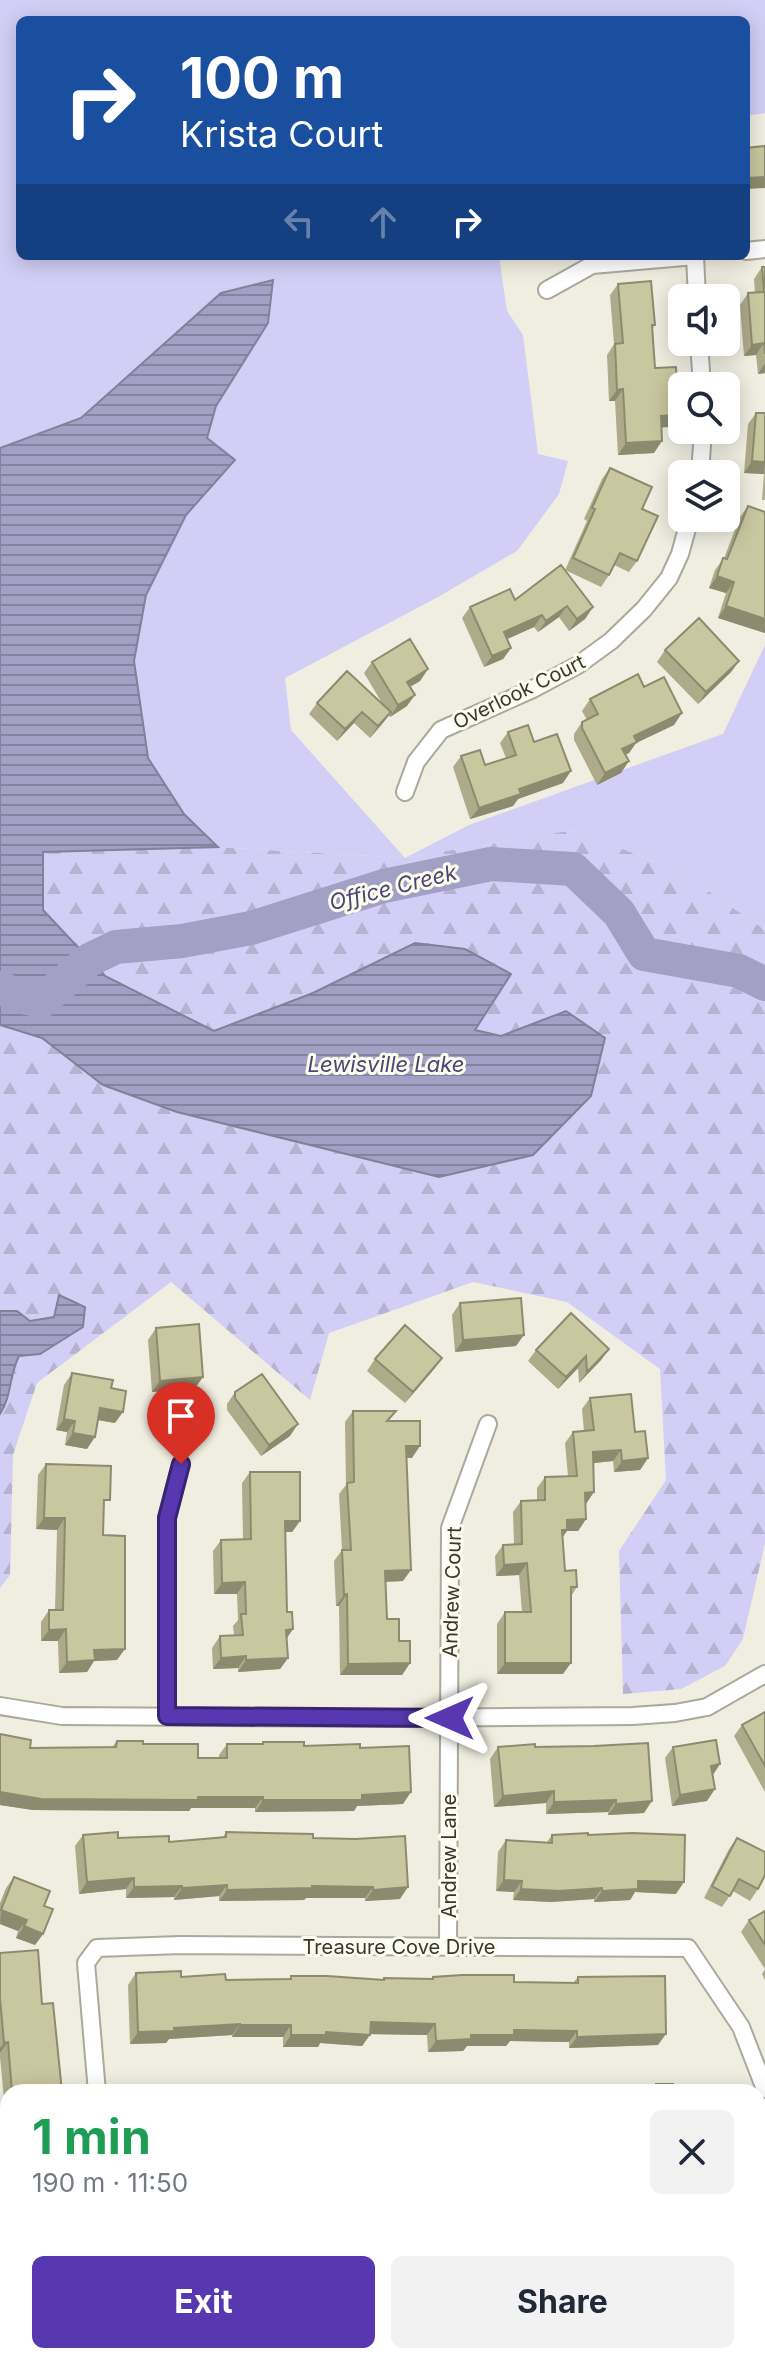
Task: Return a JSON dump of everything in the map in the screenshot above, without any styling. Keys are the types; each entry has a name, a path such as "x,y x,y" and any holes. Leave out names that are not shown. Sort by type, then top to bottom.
{"street":[{"path":"547,290 592,265 649,260"},
{"path":"695,260 696,284"},
{"name":"Overlook Court","path":"405,792 416,762 441,730 567,671 611,641 644,609 669,578 686,532"},
{"name":"Andrew Court","path":"450,1718 450,1528 488,1424"},
{"path":"167,1716 167,1518 181,1464"},
{"path":"0,1706 62,1716 633,1716 707,1707 765,1674"},
{"name":"Andrew Lane","path":"448,1947 450,1718"},
{"name":"Treasure Cove Drive","path":"96,2084 86,1963 97,1948 180,1945 688,1948 741,2027 763,2084"}],"green space":[{"path":"0,0 765,0 765,113 750,115 750,16 16,16 16,260 500,260 507,311 523,335 538,454 568,461 559,494 517,551 438,597 285,678 291,730 405,858 218,847 184,814 148,758 134,661 146,595 186,515 235,460 207,438 216,406 268,323 221,293 81,418 0,448"},
{"path":"765,645 765,930 679,871 574,830 405,858 469,825 723,734"},
{"path":"574,830 679,871 765,930 765,1543 743,1639 725,1666 681,1689 623,1694 619,1551 666,1480 660,1369 567,1302 473,1282 329,1333 310,1400 171,1282 37,1383 13,1455 10,1575 0,1588 0,1025 42,1038 103,1085 177,1112 439,1177 566,1011 501,1036 313,993 214,1031 105,976 43,910 43,852 218,847 404,858"}],"water":[{"name":"Lewisville Lake","path":"273,280 268,323 216,406 207,438 235,460 186,515 146,595 134,661 148,758 184,814 218,847 43,852 43,910 105,976 214,1031 313,993 415,943 465,949 511,974 475,1030 501,1036 566,1011 605,1038 591,1096 533,1155 439,1177 177,1112 103,1085 42,1038 0,1025 0,448 81,418 221,293"},
{"path":"59,1295 85,1307 83,1327 40,1354 19,1356 0,1414 0,1311 17,1311 30,1321 54,1317"}],"building":[{"path":"765,146 765,177 750,178 750,148"},
{"path":"762,267 765,267 765,354 764,343 752,345 748,293 764,292"},
{"path":"651,281 655,368 676,367 676,372 668,372 668,416 661,416 662,441 626,443 623,389 617,390 615,344 623,343 618,284"},
{"path":"756,413 765,413 765,462 752,461"},
{"path":"610,468 652,487 642,509 658,516 637,561 620,553 609,575 573,558"},
{"path":"748,506 765,512 765,619 726,606 734,582 717,576 723,558 727,559 740,532"},
{"path":"561,565 593,607 577,619 567,606 546,621 542,615 504,632 511,648 492,656 470,607 510,589 515,600"},
{"path":"699,618 739,661 706,692 665,650"},
{"path":"410,639 428,669 407,682 415,695 398,705 372,662"},
{"path":"347,671 391,712 378,726 362,712 345,729 317,703"},
{"path":"638,674 644,687 664,677 682,713 634,736 637,742 622,749 629,761 605,773 582,728 582,722 598,714 590,699"},
{"path":"528,725 534,742 557,734 571,771 519,789 521,794 479,808 461,756 480,750 485,765 516,755 508,732"},
{"path":"521,1298 524,1335 463,1340 460,1303"},
{"path":"571,1313 609,1349 587,1372 586,1356 566,1377 536,1350"},
{"path":"199,1324 203,1377 160,1381 156,1328"},
{"path":"405,1325 442,1358 413,1392 375,1359"},
{"path":"72,1373 113,1380 111,1388 126,1391 123,1412 100,1408 95,1437 73,1433 75,1421 64,1419"},
{"path":"262,1374 298,1424 269,1445 235,1398 235,1392"},
{"path":"631,1394 635,1432 645,1431 648,1458 622,1461 621,1450 593,1452 594,1492 585,1493 586,1519 567,1520 567,1530 562,1530 565,1571 576,1570 577,1587 571,1587 571,1663 505,1663 505,1612 531,1612 527,1563 504,1565 503,1545 522,1544 521,1501 545,1500 545,1477 577,1476 573,1432 594,1430 590,1398"},
{"path":"353,1411 396,1411 387,1421 420,1421 420,1446 406,1446 411,1570 385,1571 387,1619 399,1619 399,1641 410,1641 410,1663 348,1664 347,1594 344,1595 342,1550 351,1550 347,1483 354,1482"},
{"path":"46,1464 111,1466 110,1500 104,1500 103,1535 125,1536 125,1649 94,1650 95,1660 67,1662 66,1629 49,1630 49,1610 63,1610 65,1518 44,1518"},
{"path":"250,1472 300,1472 300,1521 285,1521 287,1612 292,1612 293,1629 286,1630 288,1658 221,1658 220,1636 243,1635 241,1614 246,1614 245,1582 222,1583 221,1540 251,1539"},
{"path":"765,1712 765,1766 742,1725"},
{"path":"0,1734 31,1740 30,1748 116,1747 117,1741 198,1744 198,1758 227,1758 227,1744 304,1742 304,1746 409,1746 411,1792 362,1795 362,1800 263,1800 263,1797 198,1797 198,1800 41,1799 0,1792"},
{"path":"716,1740 720,1764 711,1766 715,1789 680,1795 673,1747"},
{"path":"648,1743 652,1801 616,1804 616,1800 554,1802 554,1791 503,1796 498,1747"},
{"path":"118,1832 118,1838 169,1836 169,1842 226,1837 226,1832 313,1834 313,1838 356,1839 405,1836 408,1887 373,1890 373,1887 312,1886 227,1890 227,1885 134,1887 134,1878 87,1882 83,1835"},
{"path":"552,1835 685,1835 684,1882 638,1881 638,1889 559,1891 521,1889 522,1881 504,1880 506,1840 552,1843"},
{"path":"737,1838 765,1852 765,1875 758,1889 739,1879 730,1896 712,1886"},
{"path":"14,1877 50,1891 44,1906 53,1909 43,1934 24,1926 27,1920 1,1910"},
{"path":"765,1911 765,1945 749,1920"},
{"path":"38,1950 42,2004 53,2003 61,2084 11,2084 0,1998 0,1953"},
{"path":"181,1971 181,1977 225,1974 226,1980 291,1979 291,1976 384,1980 514,1975 514,1982 578,1983 578,1977 665,1976 666,2034 577,2037 577,2031 514,2030 514,2035 471,2035 471,2039 436,2041 435,2024 371,2022 370,2035 326,2032 326,2035 291,2035 291,2025 240,2024 138,2032 136,1973"}],"waterway":[{"name":"Office Creek","path":"0,988 42,1001 89,960 116,947 182,941 251,928 384,886 491,864 573,869 619,913 644,954 739,971 765,984"}],"route":[{"path":"181,1464 167,1518 167,1716 450,1718"}]}
